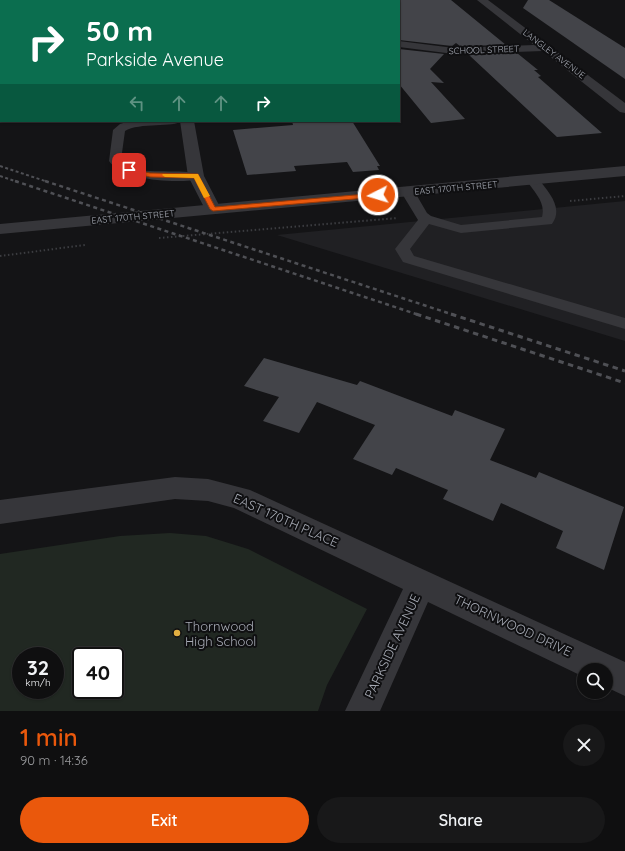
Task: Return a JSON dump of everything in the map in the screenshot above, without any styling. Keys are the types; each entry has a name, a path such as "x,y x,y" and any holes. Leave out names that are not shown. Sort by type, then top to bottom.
{"street":[{"name":"LANGLEY AVENUE","path":"482,0 625,109"},
{"name":"SCHOOL STREET","path":"400,44 416,48 450,52 546,48"},
{"path":"187,122 196,176 213,209"},
{"name":"EAST 170TH STREET","path":"0,229 533,181 625,171"},
{"name":"EAST 170TH PLACE","path":"0,512 175,488 208,490 240,498 422,582"},
{"name":"THORNWOOD DRIVE","path":"422,582 625,679"},
{"name":"PARKSIDE AVENUE","path":"362,711 422,582"}],"lane":[{"path":"159,122 143,123 123,127 119,130 115,160 120,166 129,170 150,175 196,176"},
{"path":"408,192 423,217 461,229 547,221 550,215 550,203 533,181"},
{"path":"423,217 402,249 408,260 625,324"}],"path":[{"path":"550,203 625,196"},
{"path":"155,238 423,217"},
{"path":"0,256 88,244"}],"shaded area":[{"path":"625,201 625,341 277,235"},
{"name":"Thornwood High School","path":"170,533 206,536 248,549 367,609 327,685 318,711 0,711 0,554 120,536"}],"building":[{"path":"400,0 451,0 506,45 460,46 456,43 452,46 400,40"},
{"path":"528,0 549,0 625,48 625,79 523,8"},
{"path":"400,49 444,54 430,69 444,83 431,82 465,119 431,123 400,85"},
{"path":"517,53 538,70 534,70 541,76 538,77 602,133 557,137 469,55"},
{"path":"292,122 353,122 380,166 377,166 379,170 353,172 347,162 294,166 296,171 247,175 233,130 293,125"},
{"path":"264,358 357,385 360,381 452,416 455,410 505,429 490,460 536,478 539,472 624,507 604,570 556,548 563,531 501,503 493,521 443,499 448,490 396,468 392,475 353,459 375,425 317,402 299,433 263,421 279,397 244,386"}],"railway":[{"path":"0,166 45,181"},
{"path":"0,176 15,181"},
{"path":"15,181 419,315"},
{"path":"45,181 454,315"},
{"path":"416,314 625,383"},
{"path":"451,314 625,371"}],"slow traffic":[{"path":"165,175 196,176 206,196"}],"place":[{"name":"Thornwood High School","path":"177,633"}],"route":[{"path":"129,170 150,175 196,176 213,209 378,195"}]}
